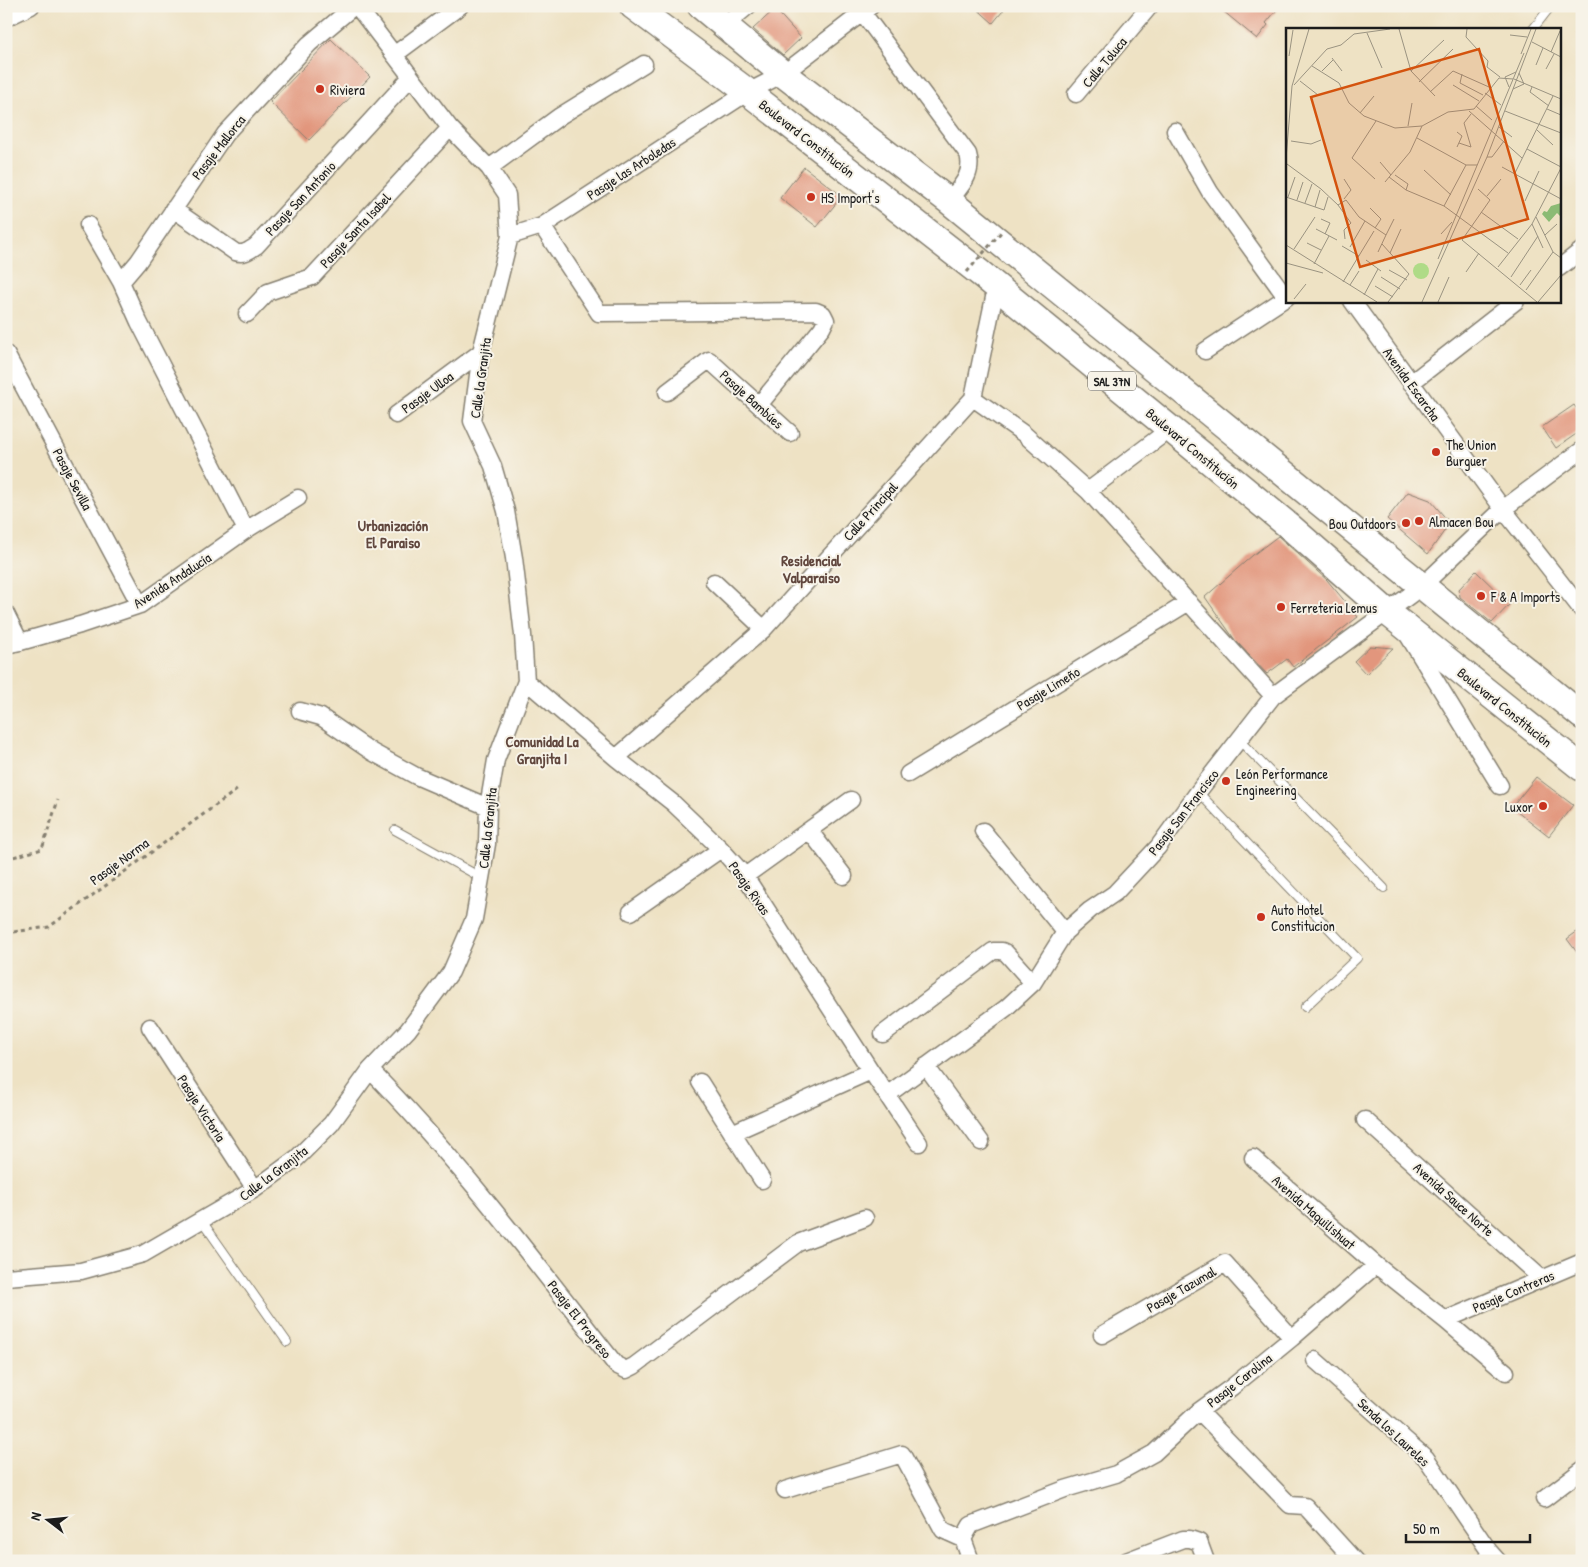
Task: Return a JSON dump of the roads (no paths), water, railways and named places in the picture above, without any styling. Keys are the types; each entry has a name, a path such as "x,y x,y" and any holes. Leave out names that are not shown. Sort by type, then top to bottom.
{"highway":[{"name":"Boulevard Constitución","path":"633,6 748,92 996,288 1289,526 1394,617 1582,768"},
{"name":"SAL 37N","path":"700,6 784,74 949,201 1582,716"}],"street":[{"path":"6,18 31,6"},
{"name":"Calle la Granjita","path":"6,1277 81,1271 143,1254 202,1221 255,1188 297,1158 330,1124 370,1070 408,1030 451,972 474,920 487,844 488,807 496,760 526,681 521,618 506,511 493,466 472,420 481,352 510,236 507,195 489,168 450,128 355,6"},
{"name":"Pasaje Mallorca","path":"121,282 138,262 225,134 309,44 355,6"},
{"path":"394,55 460,6"},
{"path":"725,25 748,6"},
{"name":"Calle Toluca","path":"1076,94 1150,6"},
{"path":"866,9 968,154 970,161 969,173 949,201"},
{"name":"Pasaje las Arboledas","path":"510,236 542,226 748,92 784,74 866,9"},
{"path":"489,168 560,116 644,64"},
{"name":"Pasaje San Antonio","path":"173,209 235,252 241,254 247,252 256,246 411,77"},
{"name":"Pasaje Santa Isabel","path":"247,314 268,292 312,276 450,128"},
{"path":"1175,131 1210,192 1286,297 1205,351"},
{"path":"88,224 121,282 147,338 246,530"},
{"path":"542,226 599,313 816,311 823,314 826,320 822,328 759,405"},
{"path":"1560,267 1582,250"},
{"path":"996,288 973,398 1024,434 1088,491 1273,696"},
{"name":"Avenida Escarcha","path":"1353,302 1503,510 1582,610"},
{"path":"1411,383 1515,302"},
{"name":"Pasaje Ulloa","path":"396,415 481,352"},
{"name":"Pasaje Sevilla","path":"6,354 140,605"},
{"name":"Pasaje Bambúes","path":"667,392 709,360 790,433"},
{"name":"Calle Principal","path":"616,758 764,629 973,398"},
{"path":"1088,491 1170,430"},
{"name":"Pasaje San Francisco","path":"887,1094 1006,1008 1033,983 1065,932 1090,910 1115,893 1158,847 1198,792 1273,696 1394,617 1421,586 1503,510 1582,450"},
{"name":"Avenida Andalucía","path":"13,644 80,625 140,605 246,530 298,498"},
{"path":"714,582 764,629"},
{"name":"Pasaje Limeño","path":"908,774 1189,602"},
{"path":"6,614 13,644"},
{"path":"1394,617 1500,786"},
{"name":"Pasaje Rivas","path":"526,681 616,758 673,802 722,848 745,876 919,1142"},
{"path":"300,711 321,717 372,752 416,776 488,807"},
{"path":"745,876 851,800"},
{"path":"809,830 844,876"},
{"path":"983,831 1065,932"},
{"path":"631,912 722,848"},
{"path":"883,1034 994,951 1006,953 1033,983"},
{"name":"Pasaje Victoria","path":"150,1027 255,1188"},
{"path":"926,1066 982,1142"},
{"name":"Pasaje El Progreso","path":"370,1070 403,1104 465,1175 616,1365 626,1370 634,1366 798,1243 865,1218"},
{"path":"732,1133 871,1071"},
{"path":"700,1082 762,1180"},
{"name":"Avenida Sauce Norte","path":"1365,1120 1542,1279"},
{"name":"Avenida Maquilishuat","path":"1253,1158 1376,1265"},
{"name":"Pasaje Contreras","path":"1445,1320 1582,1262"},
{"name":"Pasaje Tazumal","path":"1102,1335 1224,1263 1292,1338"},
{"path":"1376,1265 1506,1372"},
{"name":"Pasaje Carolina","path":"963,1539 972,1526 1065,1490 1116,1474 1154,1453 1199,1411 1292,1338 1376,1265"},
{"name":"Senda los Laureles","path":"1314,1360 1426,1458 1489,1557"},
{"path":"1199,1411 1290,1505 1305,1506 1355,1561"},
{"path":"785,1490 902,1454 943,1530 963,1539 971,1561"},
{"path":"1544,1499 1582,1470"},
{"path":"1126,1561 1183,1539 1190,1539 1199,1542 1206,1561"}],"lane":[{"path":"1534,28 1551,6"},
{"path":"1239,740 1384,888"},
{"path":"1198,792 1357,958 1305,1007"},
{"path":"395,830 482,878"},
{"path":"202,1221 287,1342"}],"place":[{"name":"Riviera","path":"320,89"},
{"name":"HS Import's","path":"811,197"},
{"name":"The Union Burguer","path":"1436,452"},
{"name":"Almacen Bou","path":"1419,521"},
{"name":"Bou Outdoors","path":"1406,523"},
{"name":"F & A Imports","path":"1481,596"},
{"name":"Ferreteria Lemus","path":"1281,607"},
{"name":"León Performance Engineering","path":"1226,781"},
{"name":"Luxor","path":"1543,806"},
{"name":"Auto Hotel Constitucion","path":"1261,917"}],"district":[{"name":"Urbanización El Paraiso","path":"393,534"},
{"name":"Residencial Valparaiso","path":"811,568"},
{"name":"Comunidad La Granjita I","path":"542,750"}]}
